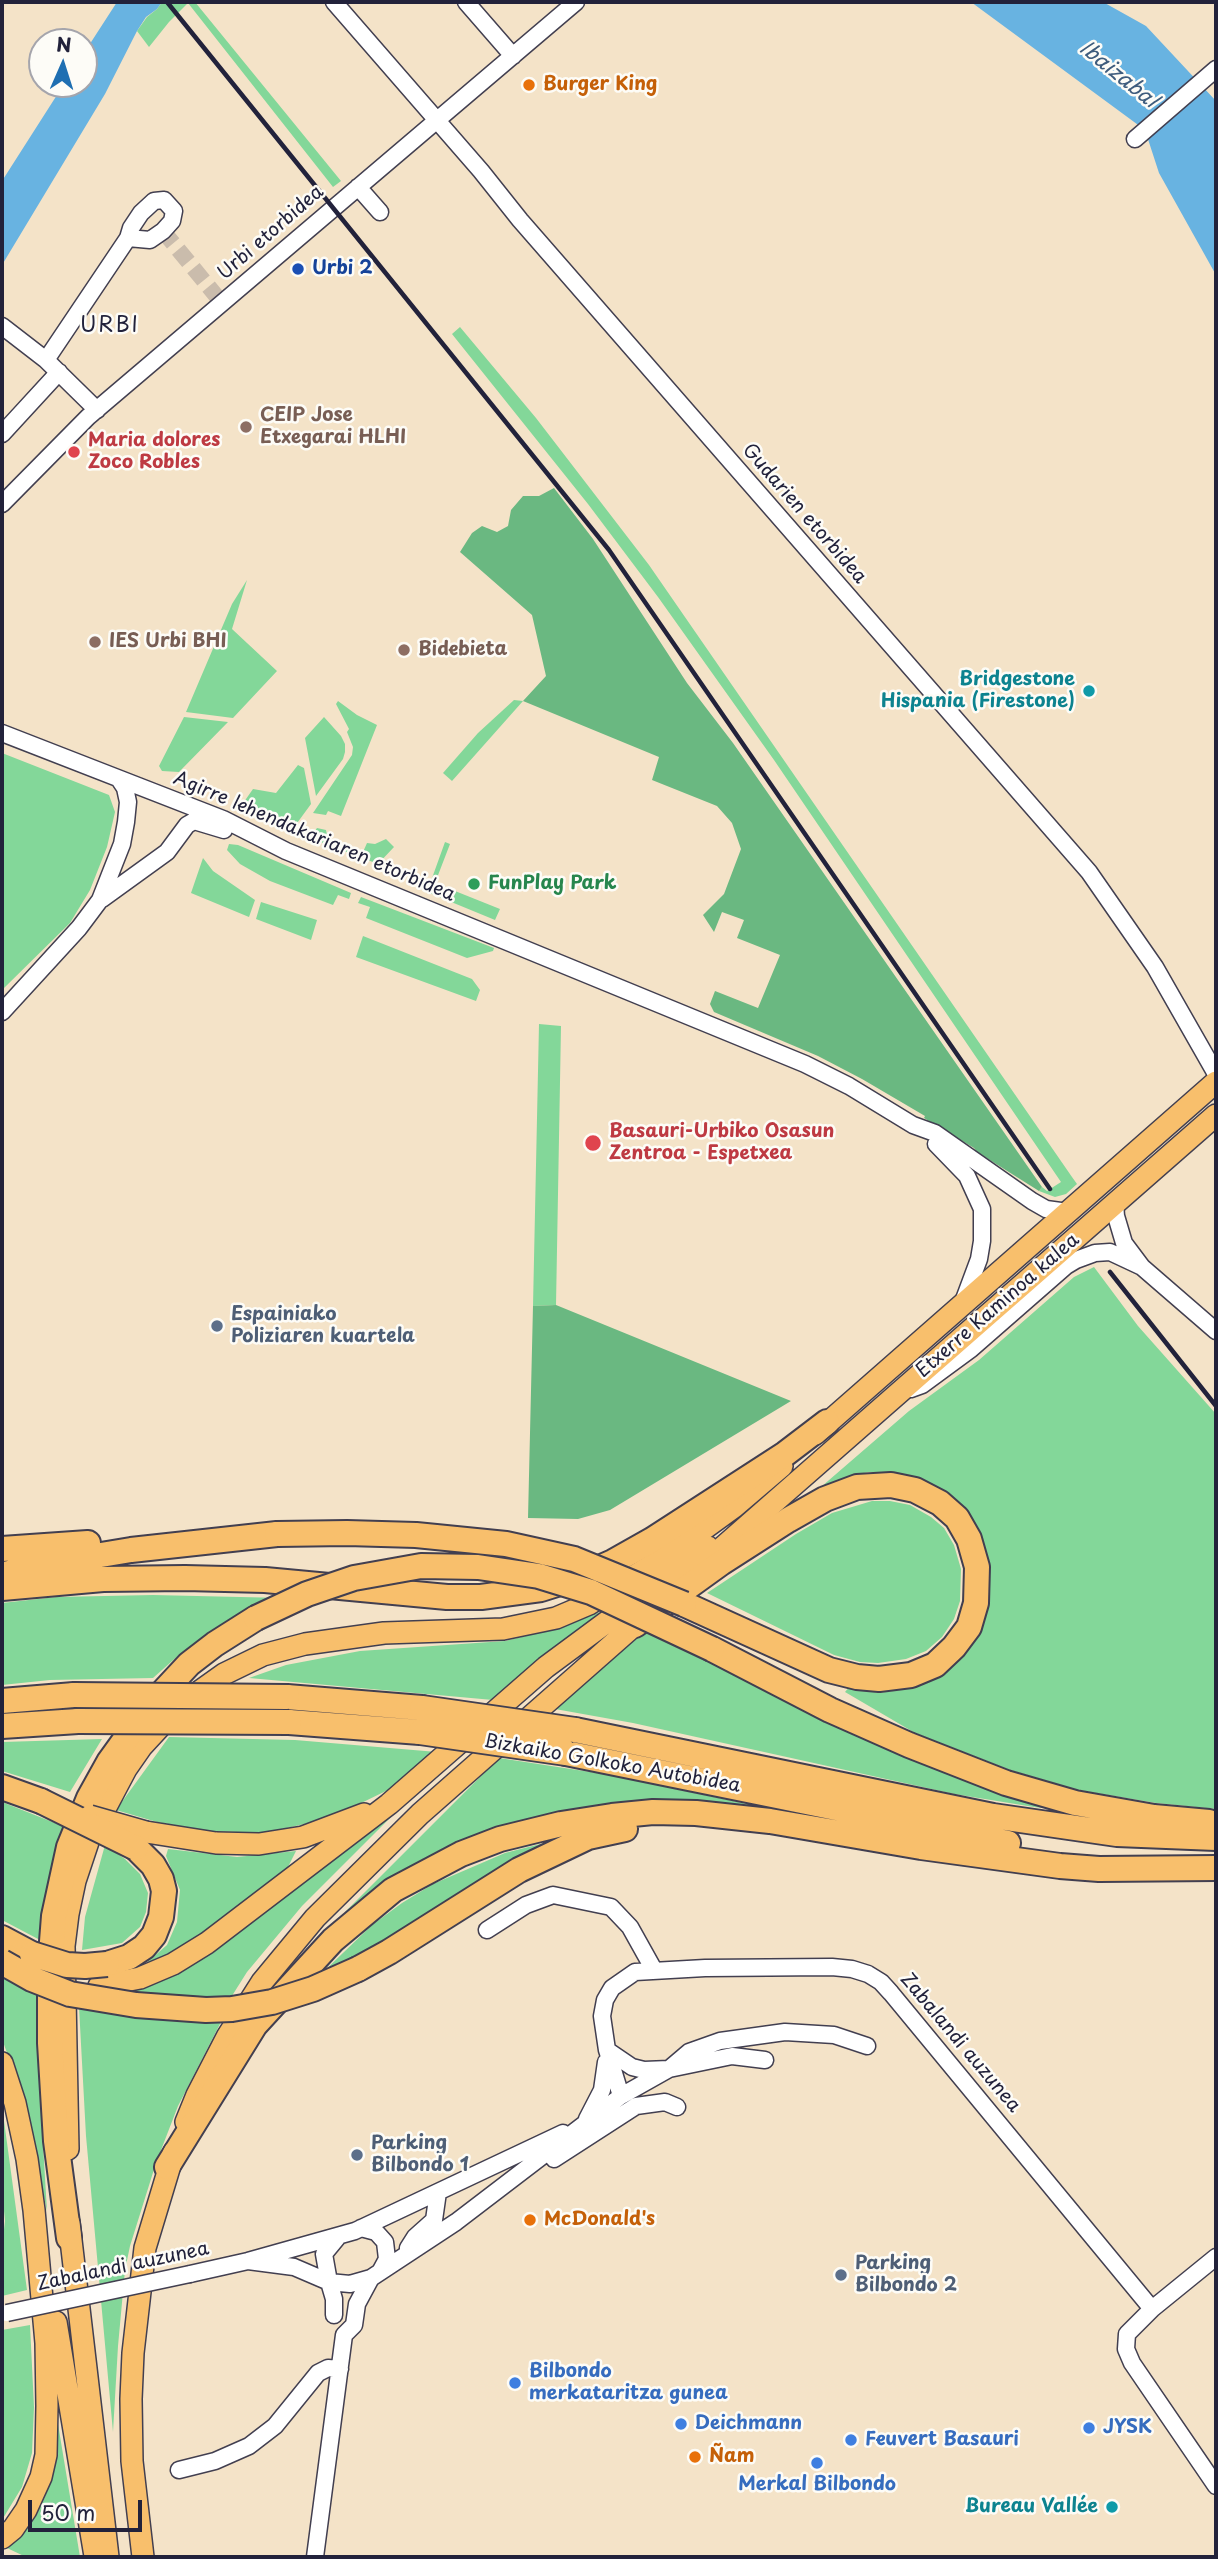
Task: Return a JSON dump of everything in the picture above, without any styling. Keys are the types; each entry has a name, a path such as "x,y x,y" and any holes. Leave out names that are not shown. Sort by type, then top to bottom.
{"highway":[{"path":"2,1588 103,1579 196,1578 265,1580 447,1597 502,1596 541,1589 579,1577 613,1562 652,1540 785,1454 827,1422"},
{"path":"2,1549 173,1536 347,1533 416,1535 506,1544 573,1559 684,1604 829,1670 857,1678 878,1679 911,1675 935,1665 954,1647 969,1627 976,1603 977,1567 969,1539 957,1518 940,1503 915,1490 891,1485 857,1487 825,1499 788,1520 722,1563 635,1625"},
{"path":"2,1574 131,1550 277,1534"},
{"path":"69,2238 56,2141 50,2043 50,1967 54,1916 69,1847 89,1798 109,1762 148,1708 189,1664 256,1618 307,1594 354,1578 421,1566 478,1567 539,1576 591,1592 712,1649 830,1710 1006,1783 1074,1803 1154,1817 1216,1823"},
{"path":"684,1604 772,1664 909,1745"},
{"name":"Bizkaiko Golkoko Autobidea","path":"2,1701 74,1695 288,1697 421,1720 570,1741 993,1816 1117,1834 1216,1838"},
{"name":"Bizkaiko Golkoko Autobidea","path":"2,1726 78,1721 421,1720"},
{"name":"Bizkaiko Golkoko Autobidea","path":"570,1741 990,1840 1110,1859 1216,1867"},
{"path":"2,1787 141,1840 164,1891 162,1917 153,1935 144,1947 103,1975 85,1966 67,1965 32,1954 2,1938"},
{"path":"167,2167 255,2025 306,1968 362,1914 393,1890 426,1871 500,1839 561,1824 612,1816 653,1812 696,1813 770,1821 922,1847 1073,1867 1216,1867"},
{"path":"2,1962 32,1979 70,1994 136,2005 206,2010 241,2008 272,2002 313,1989 358,1969 519,1870 588,1837 626,1829 695,1823 818,1830"}],"main road":[{"name":"Etxerre Kaminoa kalea","path":"108,2557 69,2238 64,1960 68,1914 75,1881 89,1839 126,1769 142,1746 179,1706 224,1674 263,1655 336,1638 384,1633 503,1629 556,1618 589,1604 668,1555 734,1507 790,1460 827,1422 1216,1082"},
{"name":"Etxerre Kaminoa kalea","path":"788,1488 1211,1119"},
{"path":"143,2557 132,2461 132,2376 145,2248 167,2167 197,2095 227,2037 262,1982 287,1950 345,1886 420,1814 788,1488"},
{"path":"2,1962 60,1981 103,1975 140,1978 173,1964 207,1943 389,1804 546,1667 788,1488"},
{"path":"141,1840 259,1844 303,1837 389,1804"},
{"path":"2,2063 15,2103 27,2160 46,2343 46,2455 41,2477 26,2510 13,2529 2,2538"},
{"path":"34,2210 60,2345 95,2557"}],"street":[{"name":"Gudarien etorbidea","path":"334,2 538,241 1089,872 1155,967 1216,1074"},
{"path":"467,2 513,56"},
{"name":"Urbi etorbidea","path":"2,504 97,410 576,2"},
{"path":"1135,139 1212,72"},
{"path":"358,187 380,212"},
{"path":"46,360 128,239"},
{"path":"2,326 46,360 97,410"},
{"path":"2,434 58,372"},
{"name":"Agirre lehendakariaren etorbidea","path":"2,733 223,819 286,851 805,1064 849,1086 913,1125 940,1146 961,1167 976,1192 982,1209 982,1241 979,1259 963,1303"},
{"path":"2,1012 79,928 100,900 122,844 126,822 128,802 125,788 119,779"},
{"path":"179,801 187,818 187,825"},
{"path":"100,900 167,852 187,825 194,821 286,851"},
{"name":"Agirre lehendakariaren etorbidea","path":"913,1125 935,1133 1046,1209 1068,1212"},
{"path":"1115,1203 1116,1216 1125,1243 1142,1267 1216,1331"},
{"path":"895,1395 922,1385 947,1368 1076,1260 1095,1253 1110,1252 1142,1267"},
{"path":"487,1930 526,1905 553,1895 611,1907 630,1927 654,1970"},
{"name":"Zabalandi auzunea","path":"621,2096 607,2050 602,2016 612,1988 635,1972 832,1967 868,1974 881,1982 1152,2309"},
{"name":"Zabalandi auzunea","path":"477,2206 621,2096 669,2069 689,2052 720,2041 785,2032 834,2035 867,2046"},
{"name":"Zabalandi auzunea","path":"607,2050 632,2067 644,2070 669,2069 732,2056 765,2060"},
{"name":"Zabalandi auzunea","path":"4,2314 247,2261 361,2228 527,2148 585,2124 602,2090 607,2050"},
{"name":"Zabalandi auzunea","path":"247,2261 294,2267 323,2281 349,2284 376,2275 477,2206 636,2106 665,2102 677,2106"},
{"name":"Zabalandi auzunea","path":"400,2259 415,2237 434,2220 438,2192"},
{"path":"315,2557 344,2335 354,2325 357,2304 387,2259 385,2242 376,2232 361,2228"},
{"path":"340,2235 324,2254 323,2281 335,2324 344,2335"},
{"path":"1216,2257 1152,2309 1127,2334 1126,2349 1132,2363 1216,2486"},
{"path":"179,2470 215,2461 248,2446 275,2426 318,2373 328,2368 340,2369"}],"green space":[{"path":"162,2 195,2 341,181 333,187 188,3 149,47 137,31"},
{"path":"460,327 536,418 649,565 1077,1184 1066,1194 1055,1197 1039,1191 1042,1187 1047,1191 1061,1182 774,760 658,597 588,504 452,334"},
{"path":"554,488 593,539 687,683 733,743 1042,1187 1039,1191 924,1118 925,1116 862,1079 818,1056 714,1012 710,1004 715,991 758,1008 780,955 737,938 744,920 722,912 714,932 703,915 724,894 741,849 732,823 717,806 652,780 659,757 523,701 546,676 532,615 460,552 472,533 482,526 497,532 508,526 511,510 523,496 539,496"},
{"path":"247,580 232,629 277,671 233,718 186,712 232,604"},
{"path":"514,700 523,701 452,781 443,773 478,733"},
{"path":"338,701 377,725 341,816 328,811 326,815 313,813 352,755 353,747 347,732 349,729 336,704"},
{"path":"184,717 228,722 179,772 162,771 159,766"},
{"path":"324,717 341,736 345,752 343,759 316,796 305,738"},
{"path":"2,753 109,795 115,812 107,847 90,890 70,923 2,990"},
{"path":"298,765 304,768 311,804 292,830 239,809 253,789 276,793"},
{"path":"317,828 326,830 328,840 363,852 367,843 375,844 386,839 394,847 378,864 310,838"},
{"path":"445,842 450,844 435,883 500,909 495,920 427,892"},
{"path":"229,844 238,845 351,893 349,899 338,895 333,905 270,881 240,864 227,850"},
{"path":"203,858 213,871 255,900 249,917 191,893"},
{"path":"361,897 494,948 493,951 467,958 366,918 370,907 358,903"},
{"path":"261,902 317,920 311,940 256,919"},
{"path":"363,936 472,979 480,990 476,1001 356,957"},
{"path":"539,1024 561,1026 556,1305 533,1306"},
{"path":"1094,1267 1138,1326 1216,1414 1216,1809 1156,1803 1078,1790 1010,1770 915,1733 845,1692 850,1686 878,1693 913,1688 941,1677 964,1656 981,1633 989,1605 990,1565 980,1534 966,1510 948,1493 920,1478 893,1472 869,1472 821,1487 909,1411 979,1360 1074,1277"},
{"path":"556,1305 791,1401 610,1510 578,1519 528,1518 533,1306"},
{"path":"872,1501 910,1505 944,1528 954,1545 961,1569 960,1601 954,1619 942,1637 926,1651 906,1659 878,1663 860,1662 834,1655 707,1593 832,1513"},
{"path":"153,1595 284,1598 215,1630 180,1654 153,1678 50,1680 2,1685 2,1603 56,1597"},
{"path":"600,1612 493,1700 249,1678 286,1665 360,1651 505,1641 559,1628"},
{"path":"649,1628 1097,1814 954,1794 633,1723 555,1709"},
{"path":"169,1737 295,1740 437,1752 390,1789 353,1807 309,1823 264,1833 209,1831 157,1822 116,1810"},
{"path":"102,1739 70,1792 2,1771 2,1742"},
{"path":"499,1758 610,1775 766,1808 674,1805 489,1832 420,1861 344,1913"},
{"path":"2,1802 65,1827 48,1884 40,1940 2,1920"},
{"path":"396,1812 302,1906 247,1972 230,1999 206,2000 119,1992"},
{"path":"564,1838 385,1945 316,1979 372,1925 433,1884 505,1853"},
{"path":"105,1845 140,1874 148,1893 146,1912 140,1927 122,1943 82,1950 85,1917"},
{"path":"168,1849 237,1857 296,1851 286,1871 202,1936 169,1955 144,1965 167,1945 177,1922 180,1890 166,1856"},
{"path":"2,1975 36,1993 47,2211 24,2100 2,2039"},
{"path":"79,2007 222,2020 178,2106 156,2163 130,2246 125,2270 118,2346 113,2432 86,2136"},
{"path":"2,2106 27,2290 2,2296 5,2221 2,2191"},
{"path":"30,2325 34,2407 32,2453 22,2487 2,2520 2,2330"},
{"path":"58,2424 80,2557 26,2557 7,2548 21,2536 36,2516 45,2497 57,2456"}],"water":[{"path":"117,2 162,2 146,17 137,31 105,94 2,265 2,181 55,98 98,98 98,31"},
{"name":"Ibaizabal","path":"971,2 1103,2 1146,26 1216,101 1216,275 1159,173 1145,130"}],"tunnel":[{"path":"163,231 222,303"}],"railway":[{"path":"167,2 609,550 1050,1189"},
{"path":"1110,1272 1216,1406"}],"place":[{"name":"Burger King","path":"529,85"},
{"name":"Urbi 2","path":"298,269"},
{"name":"CEIP Jose Etxegarai HLHI","path":"246,427"},
{"name":"Maria dolores Zoco Robles","path":"74,452"},
{"name":"IES Urbi BHI","path":"95,642"},
{"name":"Bidebieta","path":"404,650"},
{"name":"Bridgestone Hispania (Firestone)","path":"1089,691"},
{"name":"FunPlay Park","path":"474,884"},
{"name":"Basauri-Urbiko Osasun Zentroa - Espetxea","path":"593,1143"},
{"name":"Espainiako Poliziaren kuartela","path":"217,1326"},
{"name":"Parking Bilbondo 1","path":"357,2155"},
{"name":"McDonald's","path":"530,2220"},
{"name":"Parking Bilbondo 2","path":"841,2275"},
{"name":"Bilbondo merkataritza gunea","path":"515,2383"},
{"name":"Deichmann","path":"681,2424"},
{"name":"JYSK","path":"1089,2428"},
{"name":"Feuvert Basauri","path":"851,2440"},
{"name":"Ñam","path":"695,2457"},
{"name":"Merkal Bilbondo","path":"817,2463"},
{"name":"Bureau Vallée","path":"1112,2507"}],"district":[{"name":"URBI","path":"110,326"}]}
